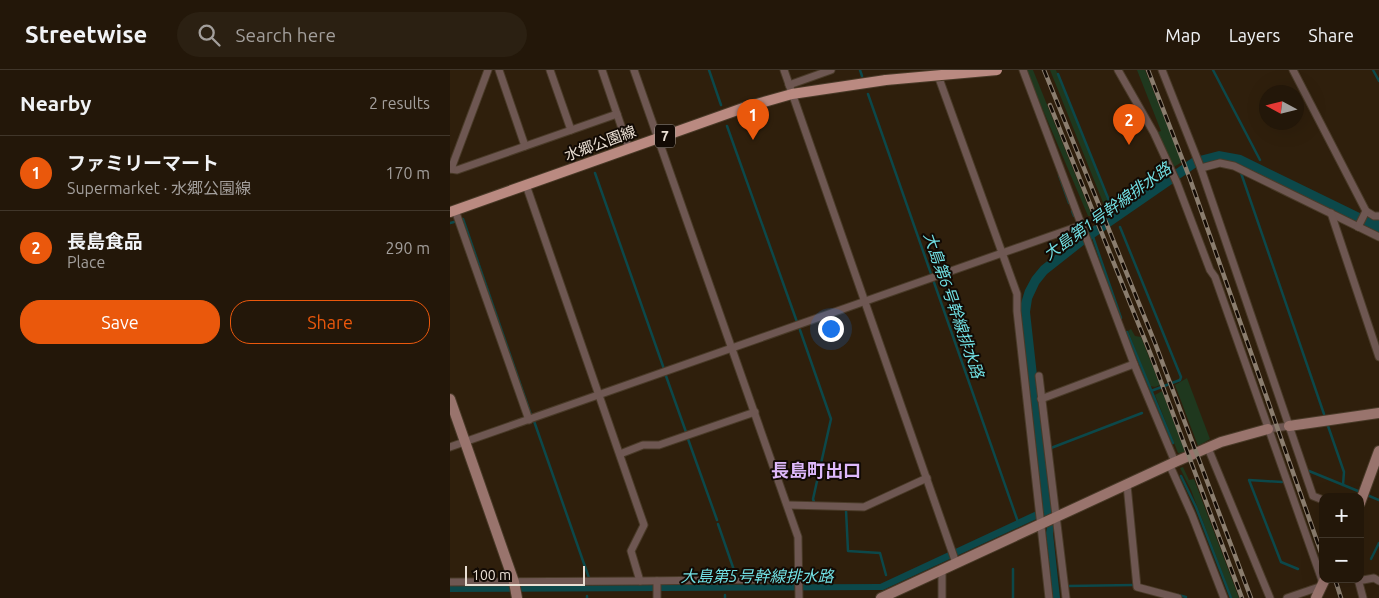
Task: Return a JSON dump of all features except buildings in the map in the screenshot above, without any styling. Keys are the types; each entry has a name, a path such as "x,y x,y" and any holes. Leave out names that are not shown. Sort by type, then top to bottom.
{"main road":[{"name":"水郷公園線","path":"453,211 791,90 997,70"}],"street":[{"path":"488,70 450,169 456,170 617,114"},
{"path":"499,70 526,146"},
{"path":"550,70 571,130"},
{"path":"602,70 629,149"},
{"path":"634,70 798,536 799,595"},
{"path":"784,70 956,561"},
{"path":"791,90 830,70"},
{"path":"936,70 1017,294 1018,320 1049,598"},
{"path":"1023,70 1224,598"},
{"path":"1118,70 1140,108 1177,182 1210,270 1215,277 1319,572"},
{"path":"1162,70 1201,167 1313,496 1319,498"},
{"path":"1293,70 1366,212 1379,216"},
{"path":"1201,167 1220,163 1234,166 1379,237"},
{"path":"526,185 644,525 631,551 640,581"},
{"path":"453,211 529,420"},
{"path":"1359,226 1366,212"},
{"path":"1331,213 1379,357"},
{"path":"450,447 932,277 1083,228"},
{"path":"1041,399 1134,364"},
{"path":"1039,376 1066,598"},
{"path":"450,399 515,583 516,597"},
{"path":"620,454 643,445 659,445 755,412"},
{"path":"881,598 1042,522 1239,436 1268,429 1379,413"},
{"path":"1208,448 1270,598"},
{"path":"1364,493 1379,451"},
{"path":"788,505 864,507 927,478"},
{"path":"1127,485 1137,587 1178,598"},
{"path":"942,570 942,598"},
{"path":"1364,580 1374,578 1379,581"},
{"path":"450,582 798,581"},
{"path":"657,582 657,595"},
{"path":"1287,598 1323,583"},
{"path":"1316,598 1323,583"},
{"path":"1360,583 1363,598"}],"green space":[{"path":"1026,70 1033,70 1092,216 1088,216"},
{"path":"1050,70 1056,70 1112,208 1108,210 1106,210"},
{"path":"1137,70 1145,70 1182,162 1172,168 1155,133 1161,131"},
{"path":"1131,329 1135,336 1141,337 1160,385 1150,386 1128,331"},
{"path":"1187,378 1210,439 1198,446 1175,385"},
{"path":"1162,391 1185,452 1178,453 1155,395"},
{"path":"1183,467 1189,480 1194,479 1239,598 1232,598 1191,490 1180,468"}],"water":[{"path":"1219,151 1241,155 1368,217 1379,220 1379,233 1233,162 1221,161 1201,164 1085,244 1047,274 1039,284 1032,299 1030,312 1060,598 1053,598 1046,533 1047,527 1043,516 883,590 450,592 450,586 880,584 1043,508 1021,315 1021,303 1025,290 1041,266 1082,234 1192,158"}],"waterway":[{"path":"709,70 721,105"},
{"name":"大島第6号幹線排水路","path":"860,70 862,76"},
{"path":"1213,70 1260,160"},
{"path":"1373,70 1379,81"},
{"name":"大島第1号幹線排水路","path":"1058,74 1112,208"},
{"name":"大島第6号幹線排水路","path":"868,94 1018,522"},
{"path":"727,126 797,322"},
{"path":"595,173 664,369"},
{"path":"1241,173 1324,414"},
{"path":"1059,175 1069,203"},
{"name":"大島第1号幹線排水路","path":"1072,211 1074,216"},
{"path":"463,219 531,415"},
{"path":"450,223 454,222"},
{"path":"1120,227 1181,377 1180,380 1151,391"},
{"name":"大島第1号幹線排水路","path":"1093,237 1121,318"},
{"path":"800,330 831,419 813,499 814,502"},
{"path":"1127,332 1173,443"},
{"path":"666,376 686,432"},
{"path":"1051,448 1142,413"},
{"path":"534,421 589,578"},
{"path":"1328,426 1344,472 1343,485"},
{"path":"688,439 717,520"},
{"path":"1309,471 1358,491"},
{"path":"1181,476 1196,507 1231,598"},
{"path":"1282,482 1249,480 1281,562 1298,569"},
{"path":"1367,495 1379,500"},
{"path":"846,510 848,551 880,553 886,575"},
{"name":"大島第5号幹線排水路","path":"718,524 736,576"},
{"path":"1371,559 1379,543"},
{"path":"1013,569 1013,598"},
{"path":"1068,586 1134,585"},
{"path":"1178,595 1186,597"}],"railway":[{"path":"1044,70 1155,343 1251,598"},
{"path":"1148,70 1190,179 1319,547"},
{"path":"1050,105 1151,355 1242,598"},
{"path":"1336,583 1341,598"}],"place":[{"name":"ファミリーマート","path":"753,140"},
{"name":"長島食品","path":"1129,145"}],"district":[{"name":"長島町出口","path":"816,470"}]}
